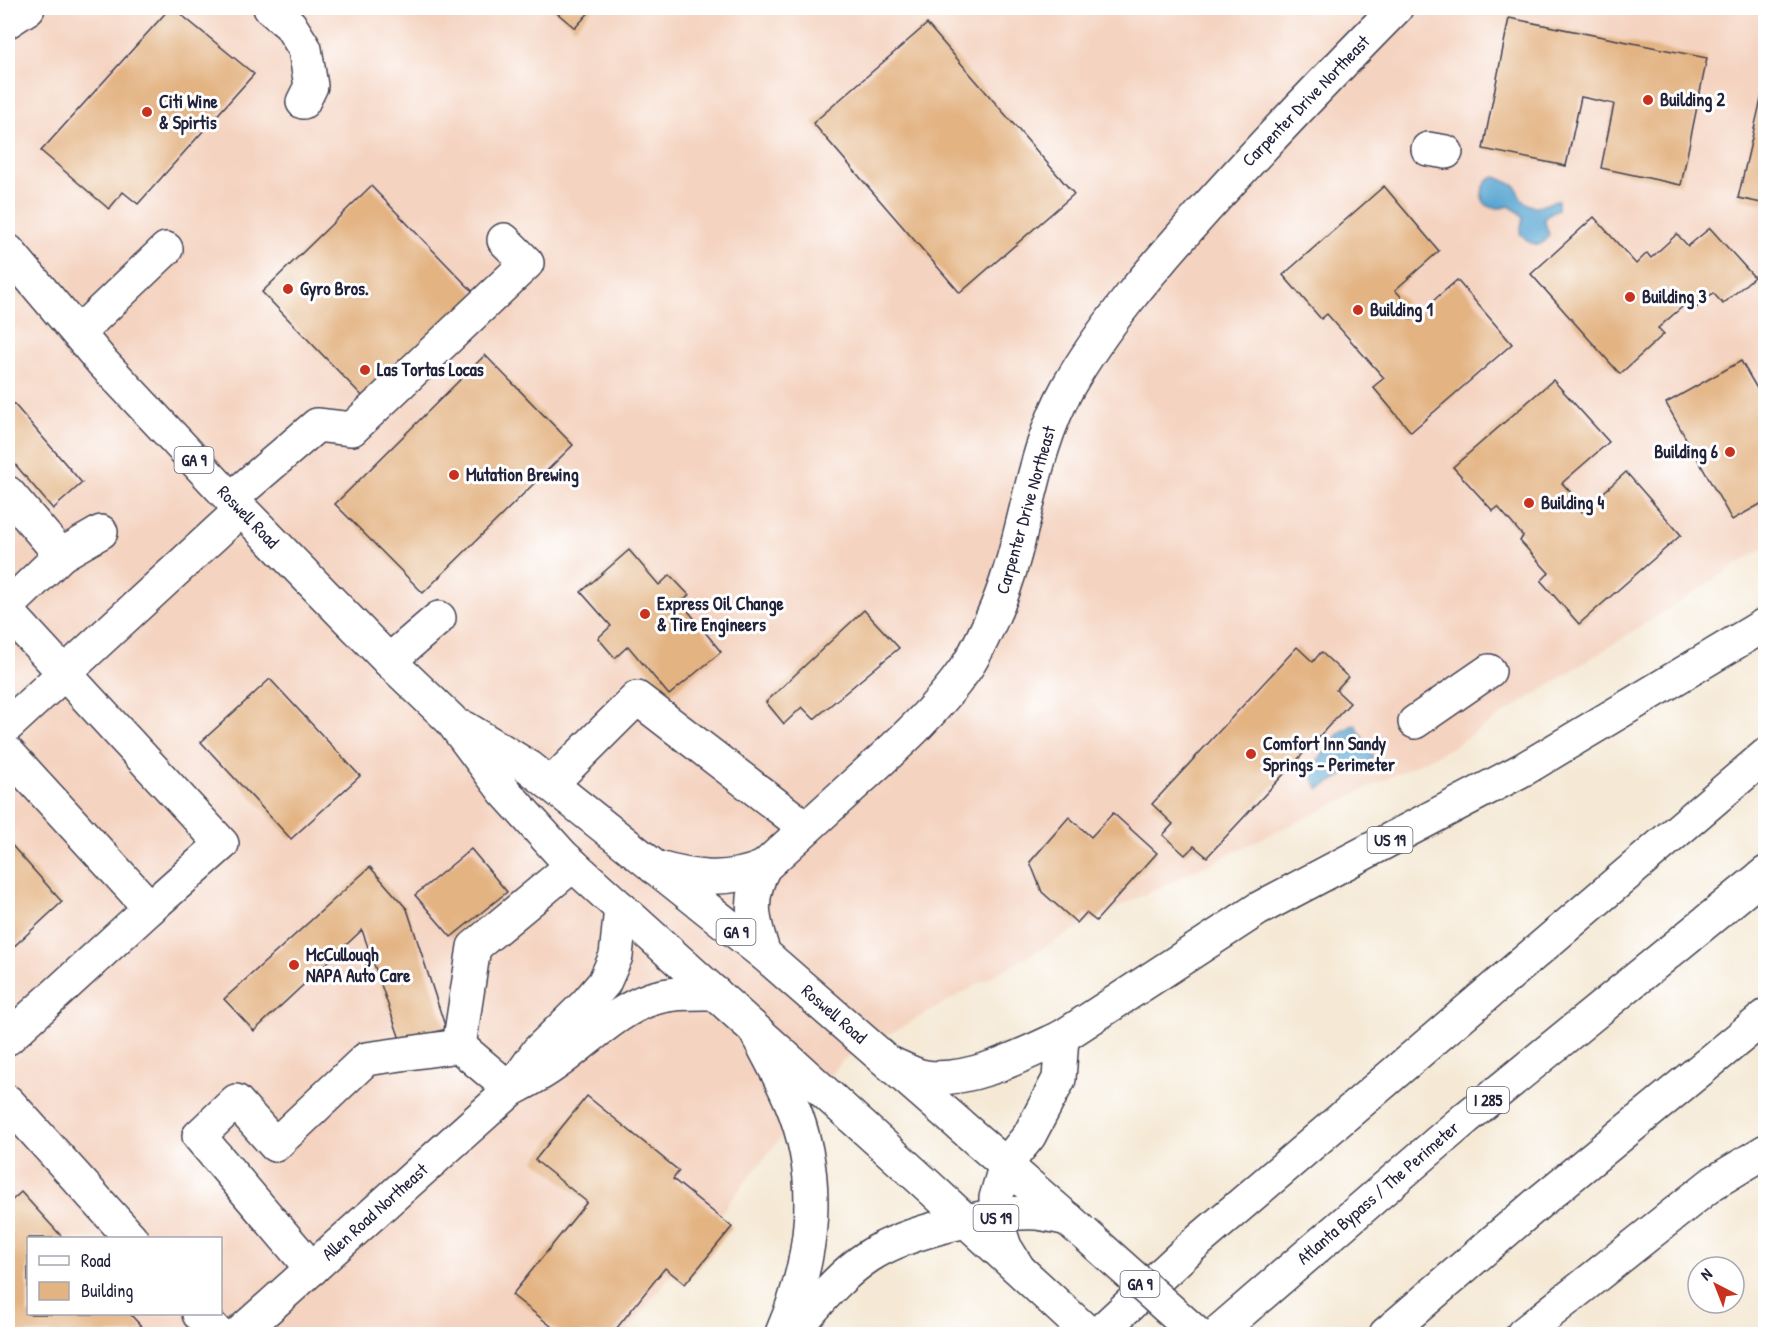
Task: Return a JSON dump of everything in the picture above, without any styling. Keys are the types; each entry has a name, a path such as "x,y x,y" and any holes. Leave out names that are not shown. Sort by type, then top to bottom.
{"main road":[{"path":"8,21 28,8"},
{"path":"270,8 290,25 305,49 311,86 303,102"},
{"name":"Carpenter Drive Northeast","path":"764,954 753,915 753,901 757,881 764,867 908,734 967,667 996,609 1009,574 1032,479 1053,419 1068,388 1104,331 1163,257 1240,170 1395,8"},
{"path":"8,725 317,425 352,429 527,263 504,240"},
{"path":"78,333 166,249"},
{"name":"Roswell Road","path":"8,251 103,363 236,505 389,661 451,720 505,792 573,865 756,1032 982,1220"},
{"path":"8,493 61,555"},
{"path":"8,606 61,555 101,532"},
{"path":"8,612 222,844 8,1038"},
{"path":"389,661 440,618"},
{"name":"US 19","path":"1089,1335 1023,1274 1005,1247 982,1220 996,1198 1006,1164 1029,1136 1059,1079 1062,1037 1258,909 1524,769 1766,624"},
{"path":"1414,722 1489,672"},
{"path":"551,784 637,698 806,828"},
{"name":"Roswell Road","path":"451,720 529,767 764,954 1006,1164 1197,1335"},
{"path":"8,753 150,908"},
{"path":"1098,1335 1189,1249 1766,755"},
{"path":"459,1046 474,947 573,865"},
{"name":"Carpenter Drive Northeast","path":"654,867 708,878 746,874 764,867"},
{"name":"Atlanta Bypass / The Perimeter","path":"1216,1335 1466,1118 1766,873"},
{"name":"Allen Road Northeast","path":"511,1090 538,1051 604,983 616,956 621,908"},
{"name":"Allen Road Northeast","path":"239,1335 511,1090 553,1066 640,1003 663,995 715,993"},
{"path":"1386,1335 1537,1203 1766,1016"},
{"path":"756,1032 792,1103 805,1148 811,1190 811,1230 804,1270 781,1335"},
{"path":"892,1064 925,1077 963,1076 1062,1037"},
{"path":"312,1269 200,1136 236,1101 275,1145 366,1059 459,1046 511,1090"},
{"path":"9,1108 129,1237"},
{"path":"1523,1335 1713,1184 1766,1151"},
{"path":"791,1335 836,1283 868,1256 897,1240 982,1220 1039,1213 1076,1226"},
{"path":"200,1315 218,1335"}],"shaded area":[{"path":"8,8 1765,8 1765,547 1449,749 1096,918 843,1060 624,1334 8,1334"}],"water":[{"path":"1496,177 1516,186 1521,198 1531,205 1540,206 1558,200 1558,209 1544,219 1549,235 1544,242 1538,245 1529,242 1520,233 1523,218 1519,212 1509,206 1494,208 1484,202 1482,192 1485,185 1490,178"},
{"path":"1355,724 1374,758 1319,789 1309,772 1339,733"}],"building":[{"name":"Citi Wine & Spirtis","path":"170,8 173,8 254,74 138,204 123,192 109,209 41,151"},
{"path":"551,8 593,8 575,28"},
{"name":"Building 2","path":"1509,18 1707,58 1681,185 1601,168 1614,104 1581,97 1566,166 1483,149"},
{"path":"927,24 1074,194 960,293 813,123"},
{"path":"1766,82 1766,204 1738,198"},
{"path":"371,186 477,296 368,402 262,292"},
{"name":"Building 1","path":"1384,186 1439,251 1395,290 1406,302 1399,307 1411,320 1457,280 1512,344 1411,432 1373,387 1384,378 1327,314 1321,319 1283,275"},
{"name":"Building 3","path":"1594,217 1636,264 1647,253 1651,258 1677,234 1688,246 1710,228 1754,277 1723,304 1713,293 1696,308 1689,301 1658,328 1664,334 1620,374 1531,274"},
{"name":"Mutation Brewing","path":"485,355 573,445 423,593 335,504"},
{"name":"Building 6","path":"1741,361 1766,404 1766,501 1732,520 1666,403"},
{"name":"Building 4","path":"1553,380 1609,442 1562,483 1573,495 1569,498 1582,512 1626,472 1681,535 1579,624 1541,581 1549,573 1520,541 1523,536 1498,507 1493,511 1453,467"},
{"path":"8,397 82,483 53,509 8,456"},
{"name":"Express Oil Change & Tire Engineers","path":"629,550 659,585 670,575 689,595 681,602 721,652 669,695 628,646 615,658 598,638 611,626 581,592"},
{"path":"864,610 899,648 814,719 802,707 784,724 766,702"},
{"name":"Comfort Inn Sandy Springs - Perimeter","path":"1297,647 1313,662 1321,652 1348,677 1336,690 1350,703 1207,857 1194,846 1185,855 1163,835 1173,824 1152,804"},
{"path":"270,679 360,776 291,839 201,742"},
{"path":"1113,813 1157,853 1096,921 1086,913 1077,923 1042,892 1030,862 1069,817 1091,837"},
{"path":"8,841 62,902 8,952"},
{"path":"471,849 507,892 451,937 415,895"},
{"name":"McCullough NAPA Auto Care","path":"370,867 407,909 446,1029 401,1042 362,930 254,1031 224,999"},
{"path":"587,1096 679,1171 673,1179 732,1227 685,1284 665,1268 612,1334 561,1334 512,1295 587,1202 535,1160"},
{"path":"21,1192 62,1237 27,1237 27,1315 131,1315 143,1328 135,1334 8,1334 8,1204"}],"place":[{"name":"Building 2","path":"1648,100"},
{"name":"Citi Wine & Spirtis","path":"147,112"},
{"name":"Gyro Bros.","path":"288,289"},
{"name":"Building 3","path":"1630,297"},
{"name":"Building 1","path":"1358,310"},
{"name":"Las Tortas Locas","path":"365,370"},
{"name":"Building 6","path":"1730,452"},
{"name":"Mutation Brewing","path":"454,475"},
{"name":"Building 4","path":"1529,503"},
{"name":"Express Oil Change & Tire Engineers","path":"645,614"},
{"name":"Comfort Inn Sandy Springs - Perimeter","path":"1251,754"},
{"name":"McCullough NAPA Auto Care","path":"294,965"}]}
